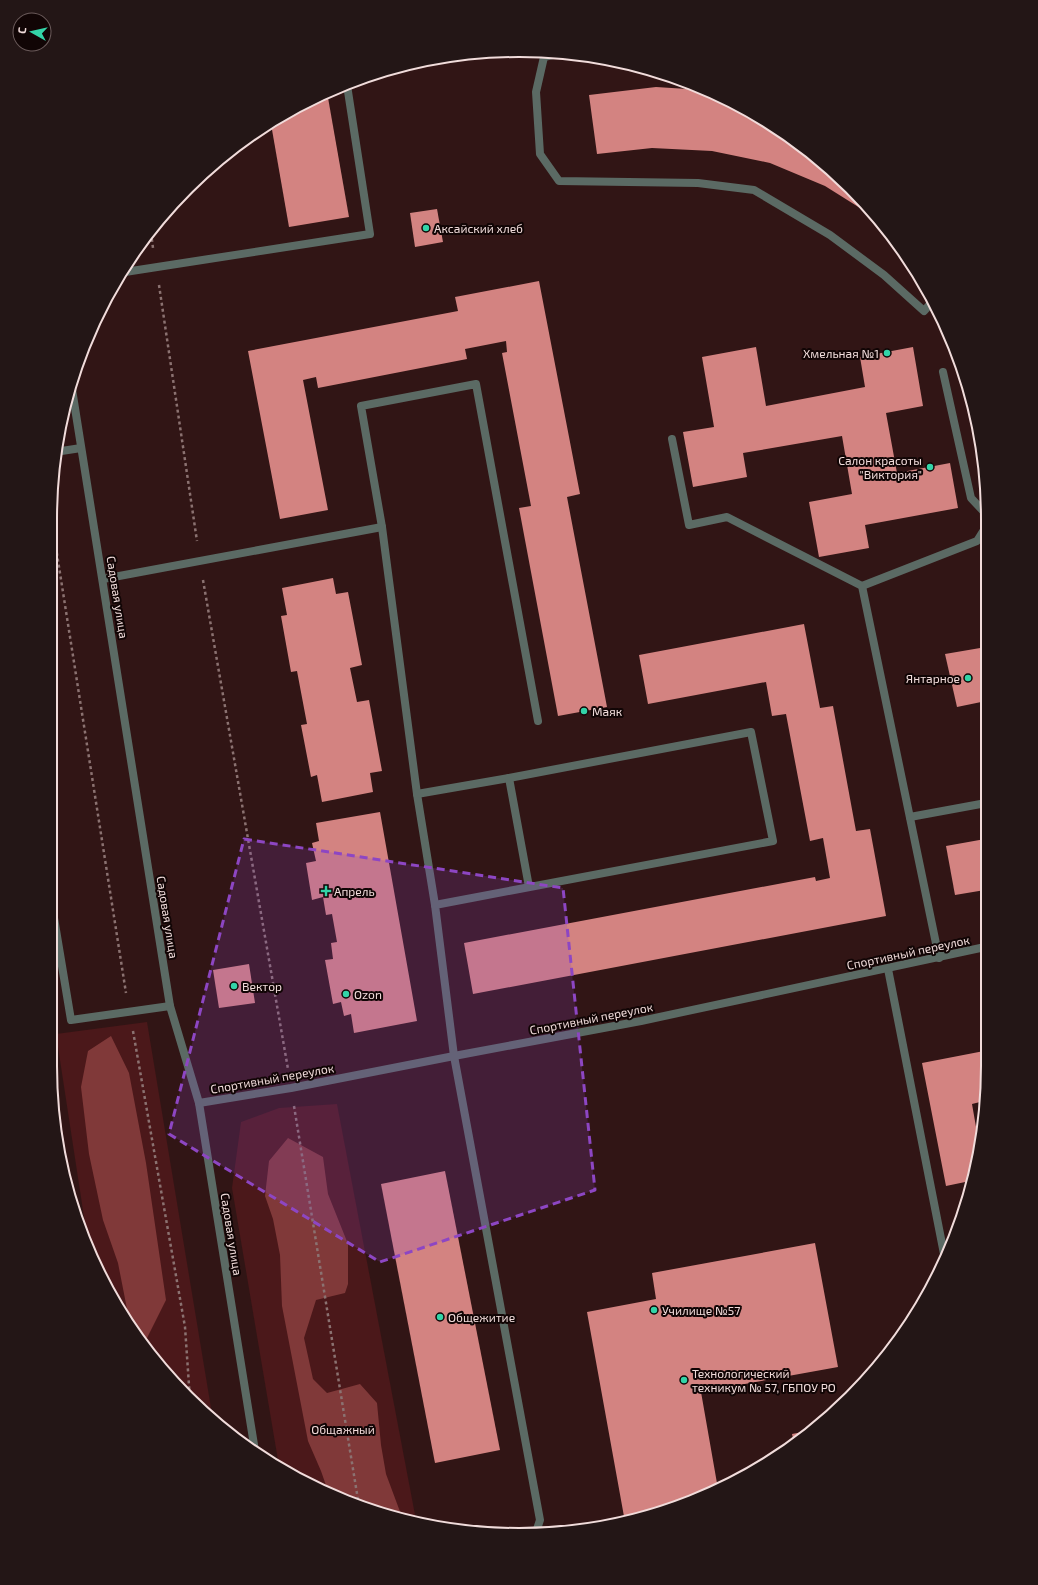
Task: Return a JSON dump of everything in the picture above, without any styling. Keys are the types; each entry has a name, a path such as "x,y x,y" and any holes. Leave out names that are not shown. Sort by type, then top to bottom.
{"street":[{"path":"544,58 536,92 540,154 559,181 698,183 754,190 830,235 884,275 924,311 928,306"},
{"path":"129,271 370,234 348,90"},
{"path":"943,372 971,498 981,508"},
{"path":"538,720 476,384 361,406 382,527 417,794 435,905 454,1056 540,1520 538,1527"},
{"name":"Садовая улица","path":"73,398 170,1006 199,1103 254,1444"},
{"path":"672,439 688,525 727,517 862,586 977,541 981,535"},
{"path":"62,451 81,448"},
{"path":"103,579 382,527"},
{"path":"862,586 939,958"},
{"path":"417,794 510,778 751,732 773,841 435,905"},
{"path":"510,778 529,887"},
{"path":"910,817 981,804"},
{"path":"57,936 71,1020 170,1006"},
{"name":"Спортивный переулок","path":"199,1103 291,1088 641,1021 981,948"},
{"path":"888,969 943,1249"}],"path":[{"path":"152,238 200,561 291,1088 358,1499"},
{"path":"57,554 129,1012 185,1327 189,1390"}],"highlighted area":[{"path":"244,839 563,888 595,1190 380,1262 169,1134"}],"green space":[{"path":"147,1022 211,1411 192,1393 152,1347 119,1297 92,1243 85,1223 57,1034"},
{"path":"111,1036 129,1073 146,1163 166,1300 146,1339 127,1311 118,1263 103,1220 89,1154 81,1087 88,1051"},
{"path":"337,1104 415,1516 370,1503 342,1493 278,1460 232,1188 241,1122 279,1108"},
{"name":"Общажный","path":"288,1138 323,1157 328,1194 348,1244 348,1284 345,1293 316,1300 304,1338 313,1379 327,1393 360,1384 377,1403 381,1445 386,1474 400,1512 342,1493 326,1485 308,1441 282,1306 280,1255 273,1219 265,1196 269,1161"}],"building":[{"path":"656,87 688,89 696,92 750,119 776,135 824,172 846,192 861,209 825,186 770,163 712,151 652,148 597,154 589,95"},
{"path":"328,99 349,217 289,227 272,129"},
{"name":"Аксайский хлеб","path":"437,209 443,242 415,247 410,213"},
{"path":"539,281 580,494 567,497 607,707 558,716 519,508 531,506 502,353 507,352 506,341 465,349 467,359 318,388 316,377 303,380 328,510 280,519 248,351 458,311 455,297"},
{"path":"756,347 766,406 865,387 860,357 913,347 923,406 886,413 897,473 950,463 958,508 865,525 869,548 819,557 809,502 852,494 842,436 743,453 747,477 693,487 683,432 714,427 702,357"},
{"path":"333,578 336,594 348,592 362,665 350,668 357,702 369,700 382,771 370,773 373,792 322,802 317,775 311,777 301,725 307,724 297,671 291,672 281,616 287,615 282,588"},
{"path":"804,624 820,708 833,706 856,831 870,829 886,916 473,994 464,943 815,877 816,881 830,878 823,838 810,841 786,714 772,716 766,682 648,704 639,655"},
{"name":"Янтарное","path":"981,648 981,702 957,707 945,654"},
{"path":"380,812 417,1021 354,1033 351,1014 344,1016 341,1002 333,1004 325,960 333,959 331,943 337,942 332,914 326,915 323,897 312,900 306,863 316,861 312,843 319,841 316,823"},
{"path":"981,840 981,891 955,895 946,846"},
{"name":"Вектор","path":"249,964 255,1003 219,1008 213,970"},
{"path":"981,1052 979,1102 972,1104 976,1129 966,1182 946,1186 922,1063"},
{"name":"Общежитие","path":"445,1171 500,1450 435,1463 381,1184"},
{"name":"Технологический техникум № 57, ГБПОУ РО","path":"815,1243 838,1367 701,1392 717,1483 696,1493 668,1503 624,1516 587,1312 656,1299 652,1273"},
{"path":"801,1432 793,1438 792,1434"}],"place":[{"name":"Аксайский хлеб","path":"426,228"},
{"name":"Хмельная №1","path":"887,353"},
{"name":"Салон красоты \"Виктория\"","path":"930,467"},
{"name":"Янтарное","path":"968,678"},
{"name":"Маяк","path":"584,711"},
{"name":"Апрель","path":"326,891"},
{"name":"Вектор","path":"234,986"},
{"name":"Ozon","path":"346,994"},
{"name":"Училище №57","path":"654,1310"},
{"name":"Общежитие","path":"440,1317"},
{"name":"Технологический техникум № 57, ГБПОУ РО","path":"684,1380"}]}
